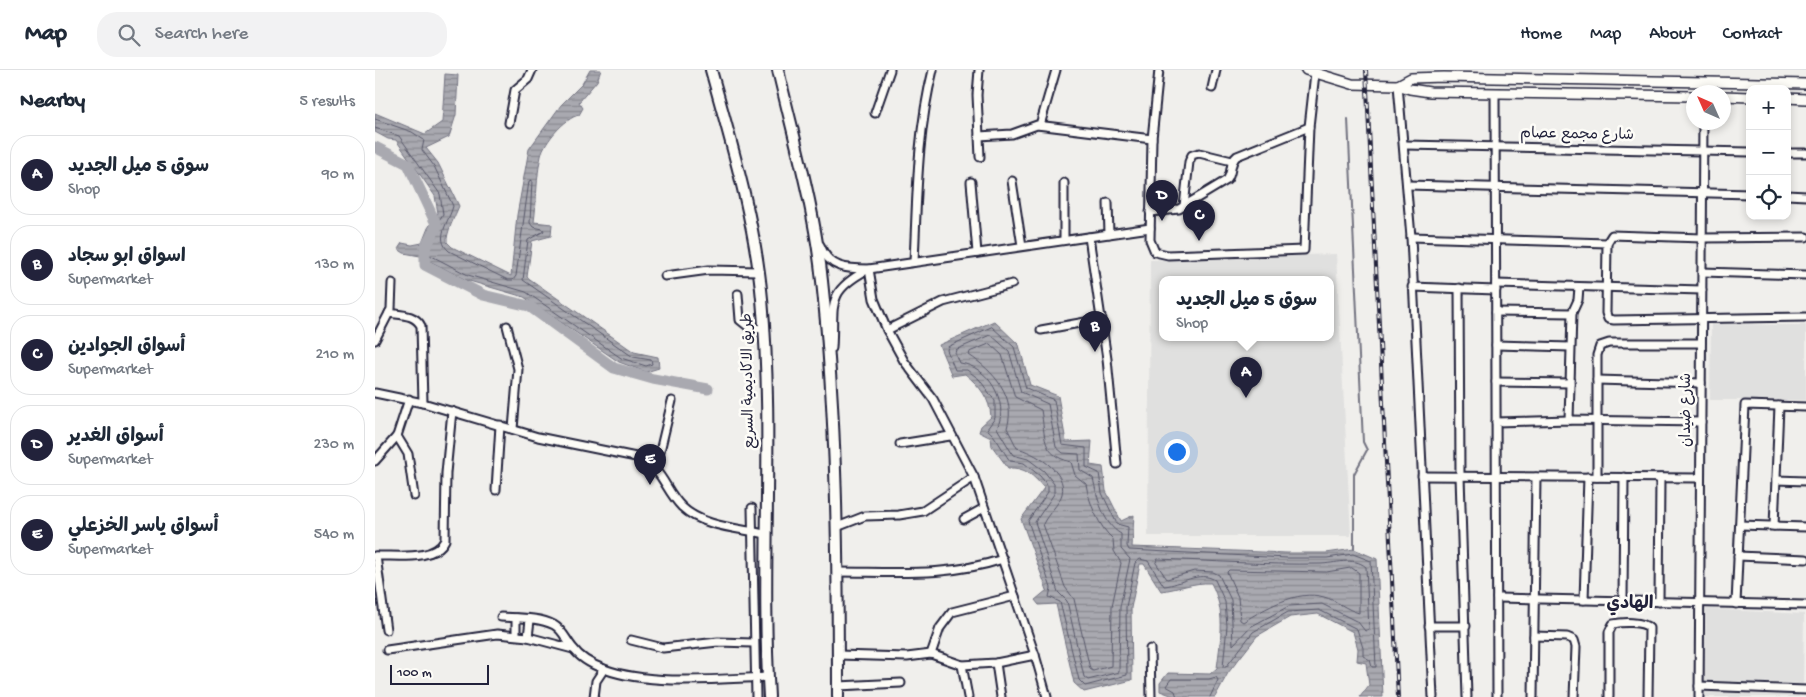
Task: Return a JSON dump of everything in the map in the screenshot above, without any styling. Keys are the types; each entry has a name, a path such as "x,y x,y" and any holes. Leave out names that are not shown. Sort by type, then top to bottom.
{"highway":[{"name":"طريق الاكاديمية السريع","path":"711,70 746,198 759,271 767,361 765,534 767,677 769,697"},
{"path":"778,70 810,214 822,280 831,379 837,527 838,692"}],"main road":[{"path":"1311,72 1352,84 1398,85 1430,92 1686,96"},
{"path":"1398,85 1411,78 1444,77 1806,84"},
{"path":"1731,96 1746,97"},
{"path":"1791,98 1806,99"}],"street":[{"path":"509,124 515,90 527,80 532,70"},
{"path":"875,113 890,70"},
{"path":"914,262 918,161 927,93 933,70"},
{"path":"979,70 977,95 980,157"},
{"path":"1040,125 1056,70"},
{"path":"1159,70 1152,139 1150,228 1151,246 1161,255 1304,250 1311,72"},
{"path":"1212,88 1216,70"},
{"path":"1398,85 1405,145 1411,237 1433,697"},
{"path":"1495,94 1497,697"},
{"path":"979,136 1012,134 1040,125 1152,139"},
{"path":"1150,212 1175,210 1184,206 1227,180 1233,161 1237,156 1309,127"},
{"name":"شارع ضيدان","path":"1699,697 1703,130"},
{"name":"شارع مجمع عصام","path":"1405,145 1746,152"},
{"path":"1791,153 1806,153"},
{"path":"1184,206 1189,162 1192,155 1199,154 1233,161"},
{"path":"1012,181 1023,246"},
{"path":"971,182 977,253"},
{"path":"1064,183 1064,240"},
{"path":"1407,185 1746,194"},
{"path":"1791,195 1806,196"},
{"path":"1108,203 1109,234"},
{"path":"810,214 822,250 832,264 844,268 869,269 1150,228"},
{"path":"1806,237 1702,238 1614,235 1609,237 1607,243 1607,316 1611,320 1806,317"},
{"path":"1089,237 1102,319 1117,464"},
{"path":"1411,237 1607,243"},
{"path":"869,269 874,299 887,330 904,361 933,399 950,436 974,477 983,508 1003,559 1047,697"},
{"path":"831,379 835,296 843,285 869,269"},
{"path":"665,276 709,270 759,271"},
{"path":"1702,272 1806,275"},
{"path":"375,340 389,313 392,302 392,283"},
{"path":"887,330 943,302 1012,284"},
{"path":"1412,287 1579,287 1702,290"},
{"path":"1569,420 1572,313 1578,300 1579,287"},
{"path":"1459,288 1461,476 1467,697"},
{"path":"738,294 740,320 750,328 764,329"},
{"path":"1496,312 1572,313"},
{"path":"389,313 415,318 421,326 423,403"},
{"path":"1041,330 1102,319"},
{"path":"507,326 518,369 513,428"},
{"path":"1597,477 1597,350 1604,343 1701,343"},
{"path":"1496,345 1570,347"},
{"path":"1597,380 1701,383"},
{"path":"1496,382 1570,383"},
{"path":"375,393 409,399 556,441 636,457 647,461 656,468 673,495 693,515 707,521 765,534"},
{"path":"375,461 397,436 409,399"},
{"path":"656,468 672,401"},
{"path":"1736,604 1745,405 1806,407"},
{"path":"1774,526 1779,406"},
{"path":"385,630 375,556 428,554 435,552 445,540 446,473 452,411"},
{"path":"1496,422 1569,420 1701,422"},
{"path":"496,490 500,425"},
{"path":"397,436 409,454 414,496"},
{"path":"900,444 950,436"},
{"path":"1422,476 1700,478"},
{"path":"837,527 865,516 899,515 923,511 974,477"},
{"path":"1533,697 1536,477"},
{"path":"1585,600 1588,477"},
{"path":"1623,601 1624,477"},
{"path":"1659,602 1660,478"},
{"path":"1776,480 1806,481"},
{"path":"752,508 753,643 756,697"},
{"path":"963,519 983,508"},
{"path":"1740,525 1806,527"},
{"path":"1738,556 1806,559"},
{"path":"837,572 933,572 969,569 1003,559"},
{"path":"931,654 940,628 952,612 1015,596"},
{"path":"1497,598 1806,605"},
{"path":"501,617 531,620 556,626 562,631 573,649 581,657 604,669 670,680 767,677"},
{"path":"515,636 516,618"},
{"path":"528,637 531,620"},
{"path":"1609,697 1609,632 1613,624 1618,623 1643,624 1649,628 1648,697"},
{"path":"1429,626 1466,626"},
{"path":"387,650 484,635 528,637 573,649"},
{"path":"1535,636 1567,637 1574,640 1576,647 1574,697"},
{"path":"631,640 663,648 718,642 753,643"},
{"path":"1150,649 1151,697"},
{"path":"838,655 907,657 931,654 962,666 996,663 1035,656"},
{"path":"996,663 1001,697"},
{"path":"962,666 967,697"},
{"path":"594,697 596,681 604,669"},
{"path":"838,692 901,683"},
{"path":"1699,686 1806,690"}],"shaded area":[{"path":"1336,254 1351,536 1148,536 1150,260"},
{"path":"1711,324 1806,325 1806,400 1710,400"},
{"path":"1706,609 1804,614 1803,684 1704,681"},
{"path":"1705,690 1799,693 1799,697 1705,697"}],"water":[{"path":"590,70 601,70 597,81 579,102 583,108 579,115 556,131 541,156 534,222 552,224 551,236 532,241 527,277 634,352 658,357 659,368 646,372 619,362 524,297 466,280 420,256 404,253 398,249 402,243 412,245 422,243 428,228 438,213 435,196 396,140 388,139 375,132 375,113 425,134 442,122 445,74 458,75 456,115 449,137 426,148 438,163 459,206 449,229 447,242 452,247 511,276 517,215 529,149 561,105 582,84"},
{"path":"994,321 1019,345 1030,385 1058,396 1066,442 1092,441 1090,465 1103,467 1106,491 1121,521 1134,515 1132,547 1287,553 1326,553 1354,549 1377,559 1383,697 1360,697 1369,685 1366,663 1357,661 1358,649 1353,632 1318,614 1290,617 1257,636 1228,673 1215,697 1176,697 1160,691 1160,683 1168,673 1210,674 1217,668 1221,635 1221,614 1211,583 1161,591 1144,564 1140,564 1131,608 1132,680 1084,692 1074,683 1056,604 1039,605 1035,600 1047,590 1021,519 1044,488 1024,470 1008,468 992,446 991,438 979,432 981,426 991,417 989,404 980,388 965,374 952,376 939,345"}],"waterway":[{"path":"1348,119 1363,442 1367,450 1354,474 1354,549"},
{"path":"375,147 408,164 437,226 425,248 425,265 483,295 529,306 614,368 653,379 708,389"}],"railway":[{"path":"1366,70 1398,697"}],"place":[{"name":"أسواق الغدير","path":"1162,221"},
{"name":"أسواق الجوادين","path":"1199,241"},
{"name":"اسواق ابو سجاد","path":"1095,352"},
{"name":"سوق 5 ميل الجديد","path":"1246,398"},
{"name":"أسواق ياسر الخزعلي","path":"650,485"}],"district":[{"name":"الهادي","path":"1630,604"}]}
